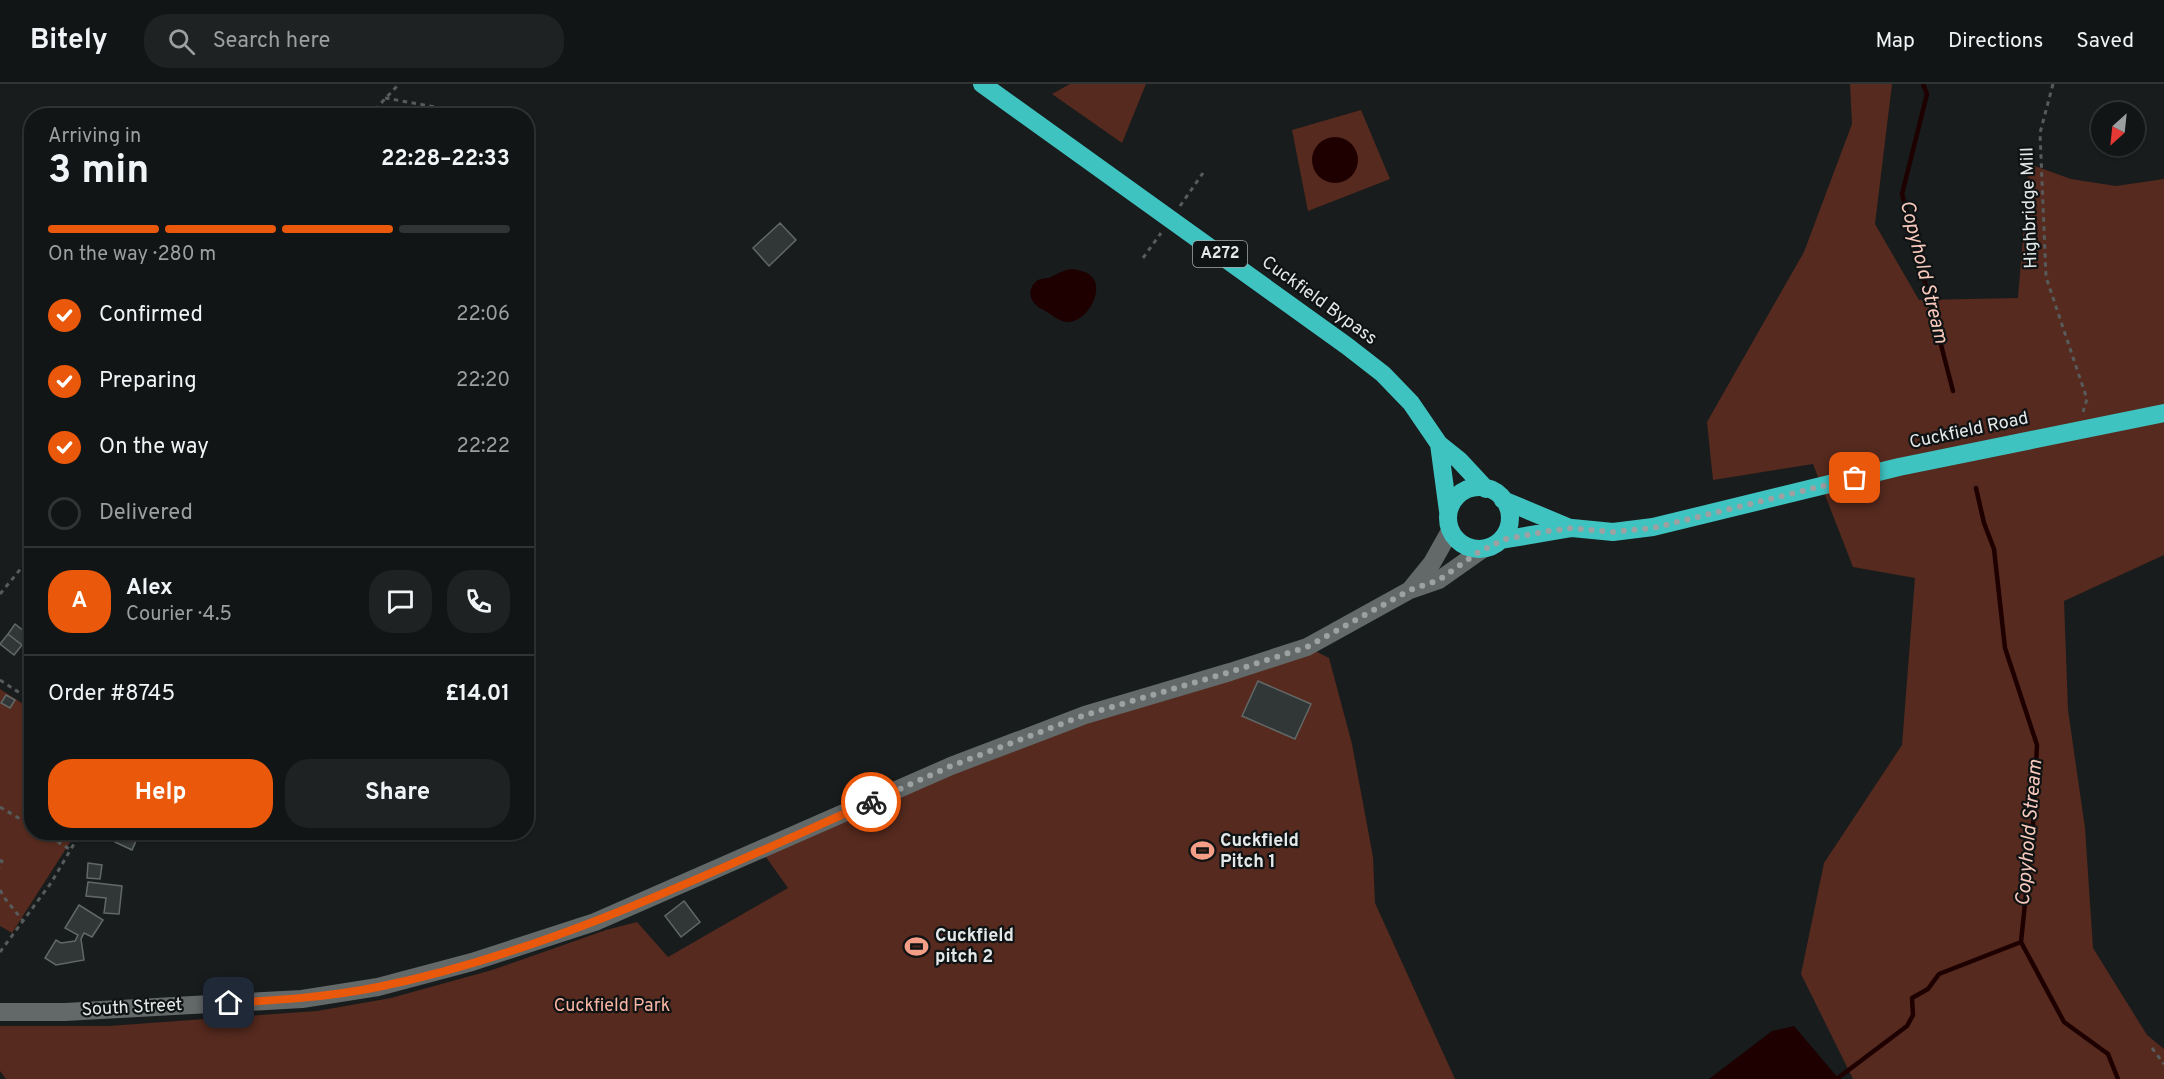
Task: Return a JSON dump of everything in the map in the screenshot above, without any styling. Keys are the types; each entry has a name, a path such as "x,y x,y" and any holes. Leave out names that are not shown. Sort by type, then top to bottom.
{"highway":[{"name":"Cuckfield Bypass","path":"982,84 1374,367 1411,403 1438,444 1459,460 1486,489"},
{"name":"Cuckfield Road","path":"1501,540 1572,528 1612,532 1653,528 1899,467 2164,413"},
{"name":"Cuckfield Bypass","path":"1438,444 1448,511"},
{"path":"1477,488 1486,489 1494,492 1503,500 1509,513 1508,528 1501,540 1491,547 1483,549 1464,546 1450,531 1448,511 1459,494 1477,488"},
{"name":"Cuckfield Road","path":"1503,500 1572,528"}],"main road":[{"name":"South Street","path":"1410,590 1438,555 1450,531"},
{"name":"South Street","path":"0,1012 65,1012 302,999 378,987 472,962 595,922 951,766 1085,715 1307,647 1410,590 1439,580 1483,549"}],"path":[{"path":"377,108 399,84"},
{"name":"Highbridge Mill","path":"2053,84 2040,133 2046,277 2087,399 2076,431"},
{"path":"386,98 441,108"},
{"path":"0,594 24,565"},
{"path":"0,680 24,696"},
{"path":"0,807 24,821"},
{"path":"54,840 71,851"},
{"path":"0,952 24,922 77,840"},
{"path":"0,860 2,861 0,868"},
{"path":"0,890 24,922"},
{"path":"2152,1048 2164,1064"}],"green space":[{"path":"1070,84 1146,84 1122,143 1052,94"},
{"path":"1850,84 1892,84 1875,224 1919,300 2018,298 2029,164 2071,179 2116,186 2164,179 2164,555 2064,601 2068,710 2085,828 2093,948 2147,1035 2164,1049 2164,1079 1853,1079 1801,974 1824,863 1902,745 1915,578 1853,567 1813,464 1713,480 1707,422 1804,252 1852,124"},
{"path":"1361,110 1390,179 1308,211 1292,130"},
{"name":"Cuckfield Park","path":"1307,647 1329,658 1352,744 1373,857 1375,903 1455,1079 6,1079 0,1071 0,1026 108,1026 317,1011 391,998 492,970 606,930 637,922 668,957 788,888 761,850 951,766"},
{"path":"0,689 24,704 24,840 72,840 12,933 0,926"}],"shaded area":[{"path":"1335,137 1351,144 1358,160 1351,176 1335,183 1319,176 1312,160 1319,144"},
{"path":"1073,269 1091,276 1096,284 1096,291 1086,313 1080,318 1066,322 1034,304 1030,292 1038,280"},
{"path":"1794,1026 1839,1079 1709,1079 1772,1031"}],"building":[{"path":"780,223 796,240 769,266 753,248"},
{"path":"15,624 24,631 24,642 22,645 8,634"},
{"path":"8,634 22,645 14,655 0,644"},
{"path":"1258,681 1311,704 1295,739 1242,716"},
{"path":"6,695 15,700 10,708 1,703"},
{"path":"116,840 136,840 132,850 115,842"},
{"path":"88,863 102,865 100,879 87,878"},
{"path":"88,882 122,886 119,914 104,913 106,898 86,896"},
{"path":"684,901 700,922 681,937 665,916"},
{"path":"79,905 103,920 92,937 84,933 81,939 84,960 56,965 45,958 56,940 61,943 75,941 78,935 65,928"}],"waterway":[{"name":"Copyhold Stream","path":"1923,84 1927,94 1902,194 1953,391"},
{"name":"Copyhold Stream","path":"1976,488 1984,523 1994,549 2005,648 2037,745 2033,826 2021,942 2064,1022 2108,1054 2118,1079"},
{"path":"1838,1078 1907,1026 1913,1015 1912,998 1928,989 1939,974 2021,942"}],"way so far":[{"path":"871,802 951,766 1085,715 1307,647 1410,590 1439,580 1483,549 1501,540 1572,528 1612,532 1653,528 1855,478"}],"place":[{"name":"Cuckfield Pitch 1","path":"1202,851"},
{"name":"Cuckfield pitch 2","path":"917,946"}],"route":[{"path":"229,1003 302,999 378,987 472,962 595,922 871,802"}]}
